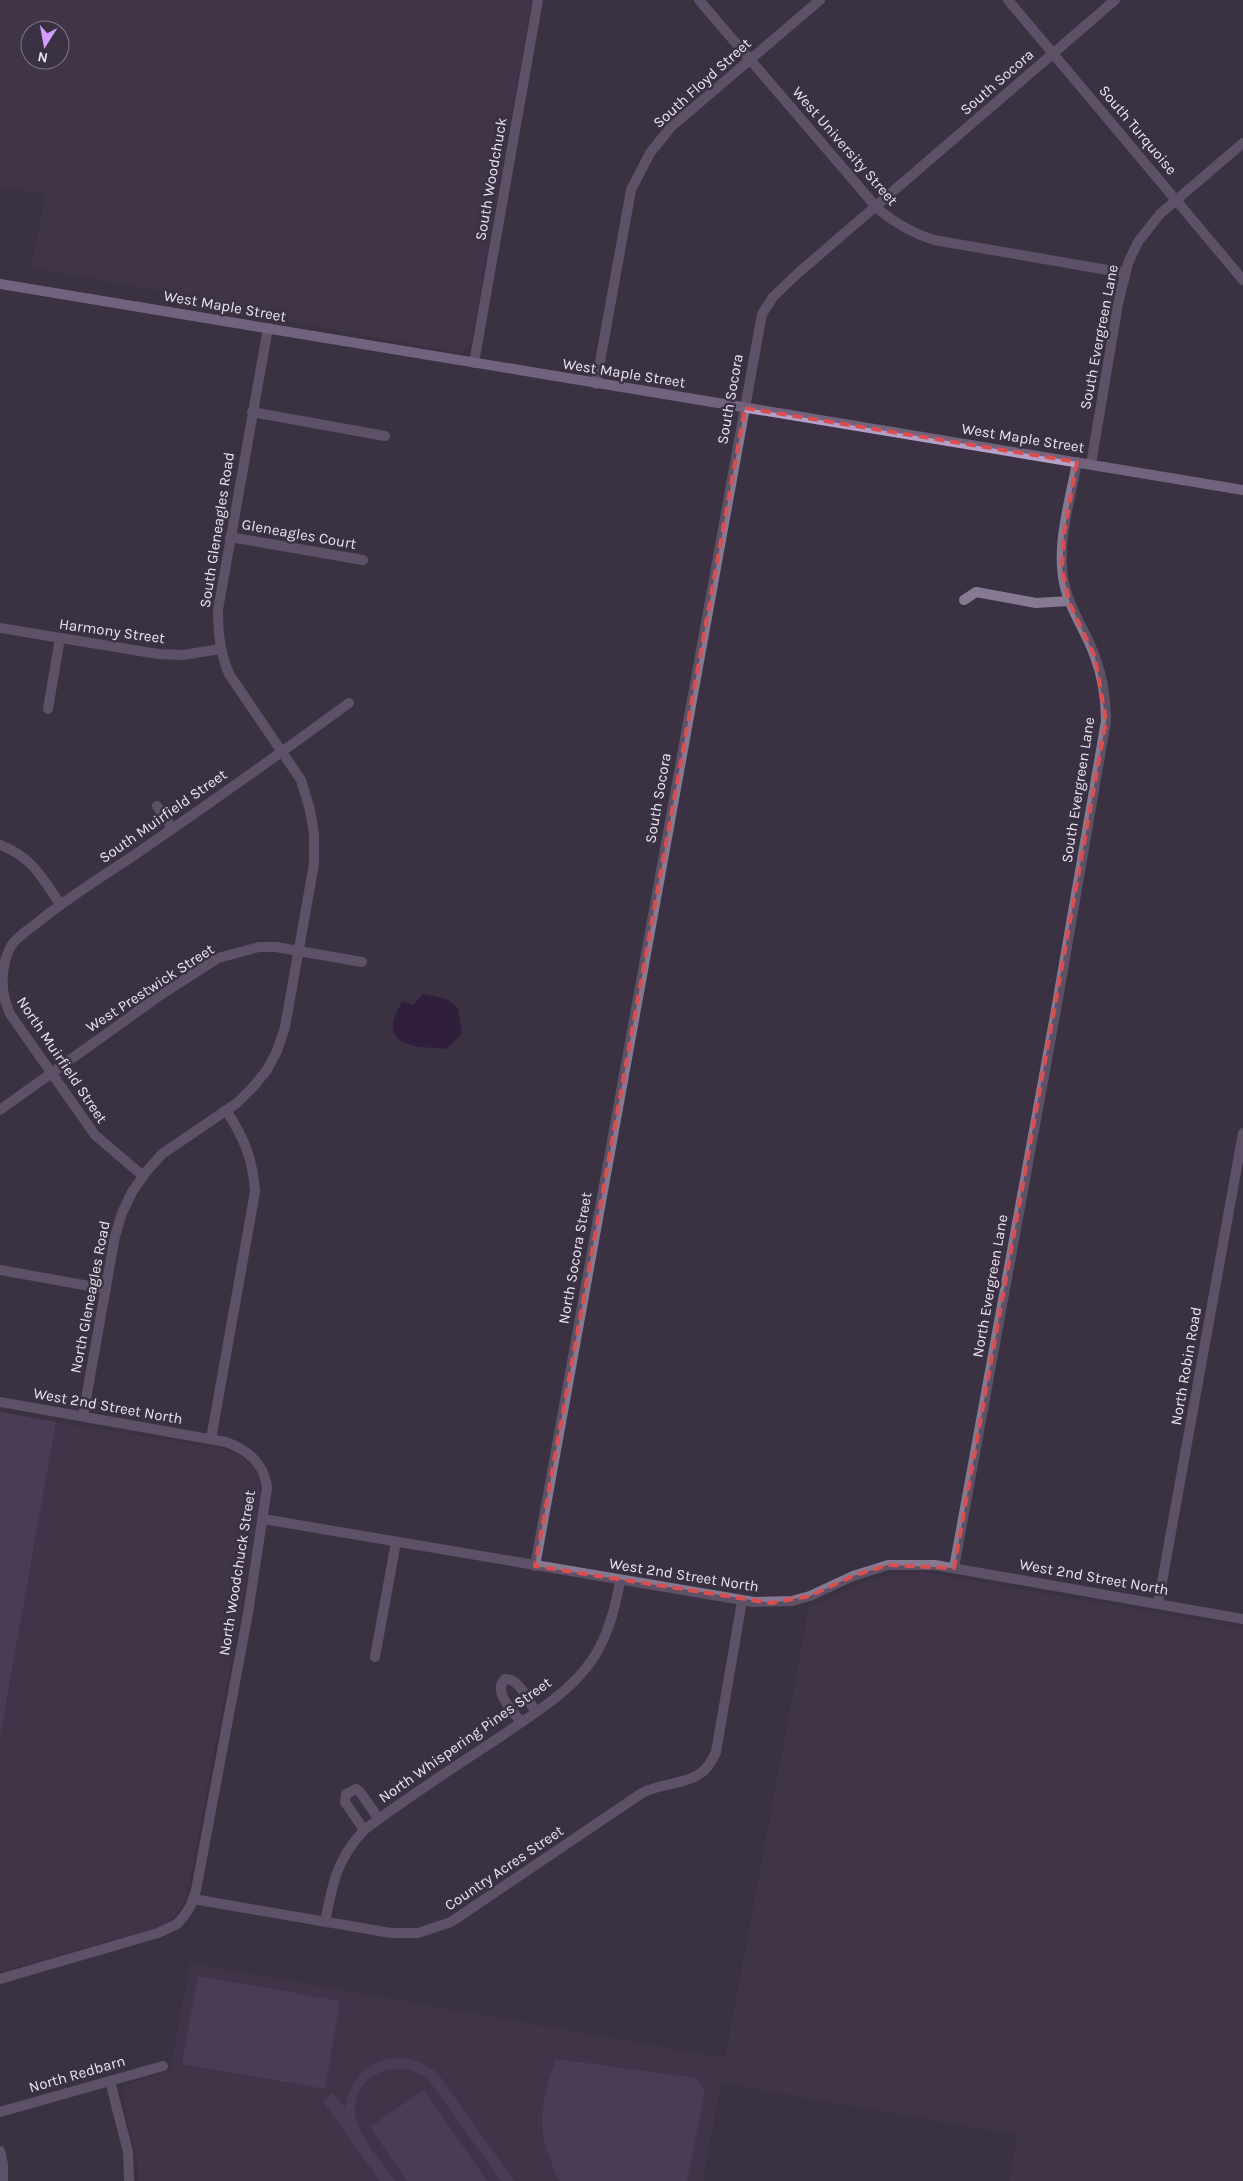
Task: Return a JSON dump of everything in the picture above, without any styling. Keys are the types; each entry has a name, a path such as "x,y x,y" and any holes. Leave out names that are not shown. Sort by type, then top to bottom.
{"main road":[{"name":"West Maple Street","path":"0,284 1243,490"}],"street":[{"name":"South Woodchuck","path":"474,363 538,0"},
{"name":"West University Street","path":"699,0 876,206 895,224 912,233 934,240 1125,273"},
{"name":"South Floyd Street","path":"596,384 620,242 632,190 650,154 671,127 751,61 820,0"},
{"name":"South Turquoise","path":"1008,0 1243,280"},
{"name":"South Socora","path":"645,956 762,314 769,303 798,274 1115,0"},
{"name":"South Evergreen Lane","path":"1091,464 1125,273 1138,242 1160,214 1178,201 1243,143"},
{"name":"South Gleneagles Road","path":"268,328 218,610 220,649 229,674 301,780 310,810 314,834 314,864 299,952"},
{"path":"252,412 385,436"},
{"name":"South Evergreen Lane","path":"1056,1010 1106,721 1106,703 1095,657 1069,601 1065,587 1062,552 1077,462"},
{"name":"Gleneagles Court","path":"230,536 363,560"},
{"path":"964,600 976,592 1036,603 1069,601"},
{"name":"Harmony Street","path":"0,628 158,654 184,654 220,649"},
{"path":"48,709 60,638"},
{"name":"South Muirfield Street","path":"60,904 282,752 349,703"},
{"path":"157,806 172,828"},
{"path":"0,845 27,859 39,872 60,904"},
{"name":"North Muirfield Street","path":"60,904 12,945 1,970 3,999 10,1014 95,1135 143,1176"},
{"name":"West Prestwick Street","path":"0,1110 162,994 218,958 259,947 276,947 362,962"},
{"name":"North Gleneagles Road","path":"83,1416 115,1236 122,1213 143,1176 162,1154 226,1110 253,1087 267,1070 277,1051 285,1027 299,952"},
{"name":"North Socora Street","path":"535,1566 645,956"},
{"name":"North Evergreen Lane","path":"954,1568 1056,1010"},
{"path":"212,1439 255,1192 254,1175 249,1152 226,1110"},
{"name":"North Robin Road","path":"1158,1604 1243,1133"},
{"path":"0,1270 106,1289"},
{"name":"West 2nd Street North","path":"0,1402 212,1439"},
{"name":"North Woodchuck Street","path":"193,1899 244,1632 267,1488 266,1478 252,1456 241,1447 212,1439"},
{"name":"West 2nd Street North","path":"263,1519 742,1601 771,1603 792,1601 810,1596 852,1576 888,1565 935,1565 1243,1618"},
{"path":"375,1657 396,1542"},
{"name":"North Whispering Pines Street","path":"325,1922 331,1889 344,1854 364,1830 536,1712 573,1683 587,1667 607,1630 614,1610 620,1581"},
{"name":"Country Acres Street","path":"193,1899 377,1931 418,1933 441,1927 462,1915 642,1793 664,1784 694,1779 710,1766 716,1752 742,1601"},
{"path":"521,1722 500,1693 501,1685 505,1680 512,1680 516,1684 536,1712"},
{"path":"364,1830 345,1802 346,1794 349,1791 356,1790 360,1792 379,1819"},
{"path":"0,1978 158,1933 177,1924 184,1916 193,1899"},
{"name":"North Redbarn","path":"0,2112 163,2066"},
{"path":"110,2081 128,2152 129,2181"},
{"path":"0,2151 3,2164 3,2181"}],"highlighted area":[{"path":"745,408 1077,462 1064,533 1062,569 1070,604 1095,657 1106,721 954,1568 888,1565 853,1576 810,1596 771,1603 535,1566"}],"shaded area":[{"path":"0,0 532,0 471,343 465,350 456,352 218,309 219,301 31,268 46,194 0,187"},
{"path":"423,994 447,999 458,1008 462,1034 446,1049 421,1047 404,1043 394,1032 393,1023 395,1015 402,1001 413,1005"},
{"path":"0,1412 56,1422 0,1737"},
{"path":"56,1422 225,1449 242,1457 255,1470 260,1486 260,1506 187,1895 180,1910 171,1920 156,1928 0,1972 0,1737"},
{"path":"929,1573 1243,1628 1243,2181 1009,2181 1017,2135 721,2083 703,2181 138,2181 137,2162 123,2099 123,2090 127,2085 170,2071 190,1963 725,2058 809,1607 858,1585 885,1576"},
{"path":"198,1976 340,2001 325,2089 182,2064"},
{"path":"392,2058 405,2058 417,2061 428,2066 438,2074 514,2181 501,2181 428,2079 416,2072 402,2069 389,2070 377,2074 367,2081 359,2092 355,2104 356,2119 363,2135 395,2181 380,2181 323,2101 333,2093 345,2108 351,2090 360,2075 374,2064"},
{"path":"556,2059 695,2078 705,2091 687,2181 560,2181 555,2173 547,2150 542,2124 545,2098"},
{"path":"424,2090 487,2181 407,2181 370,2127"}]}
